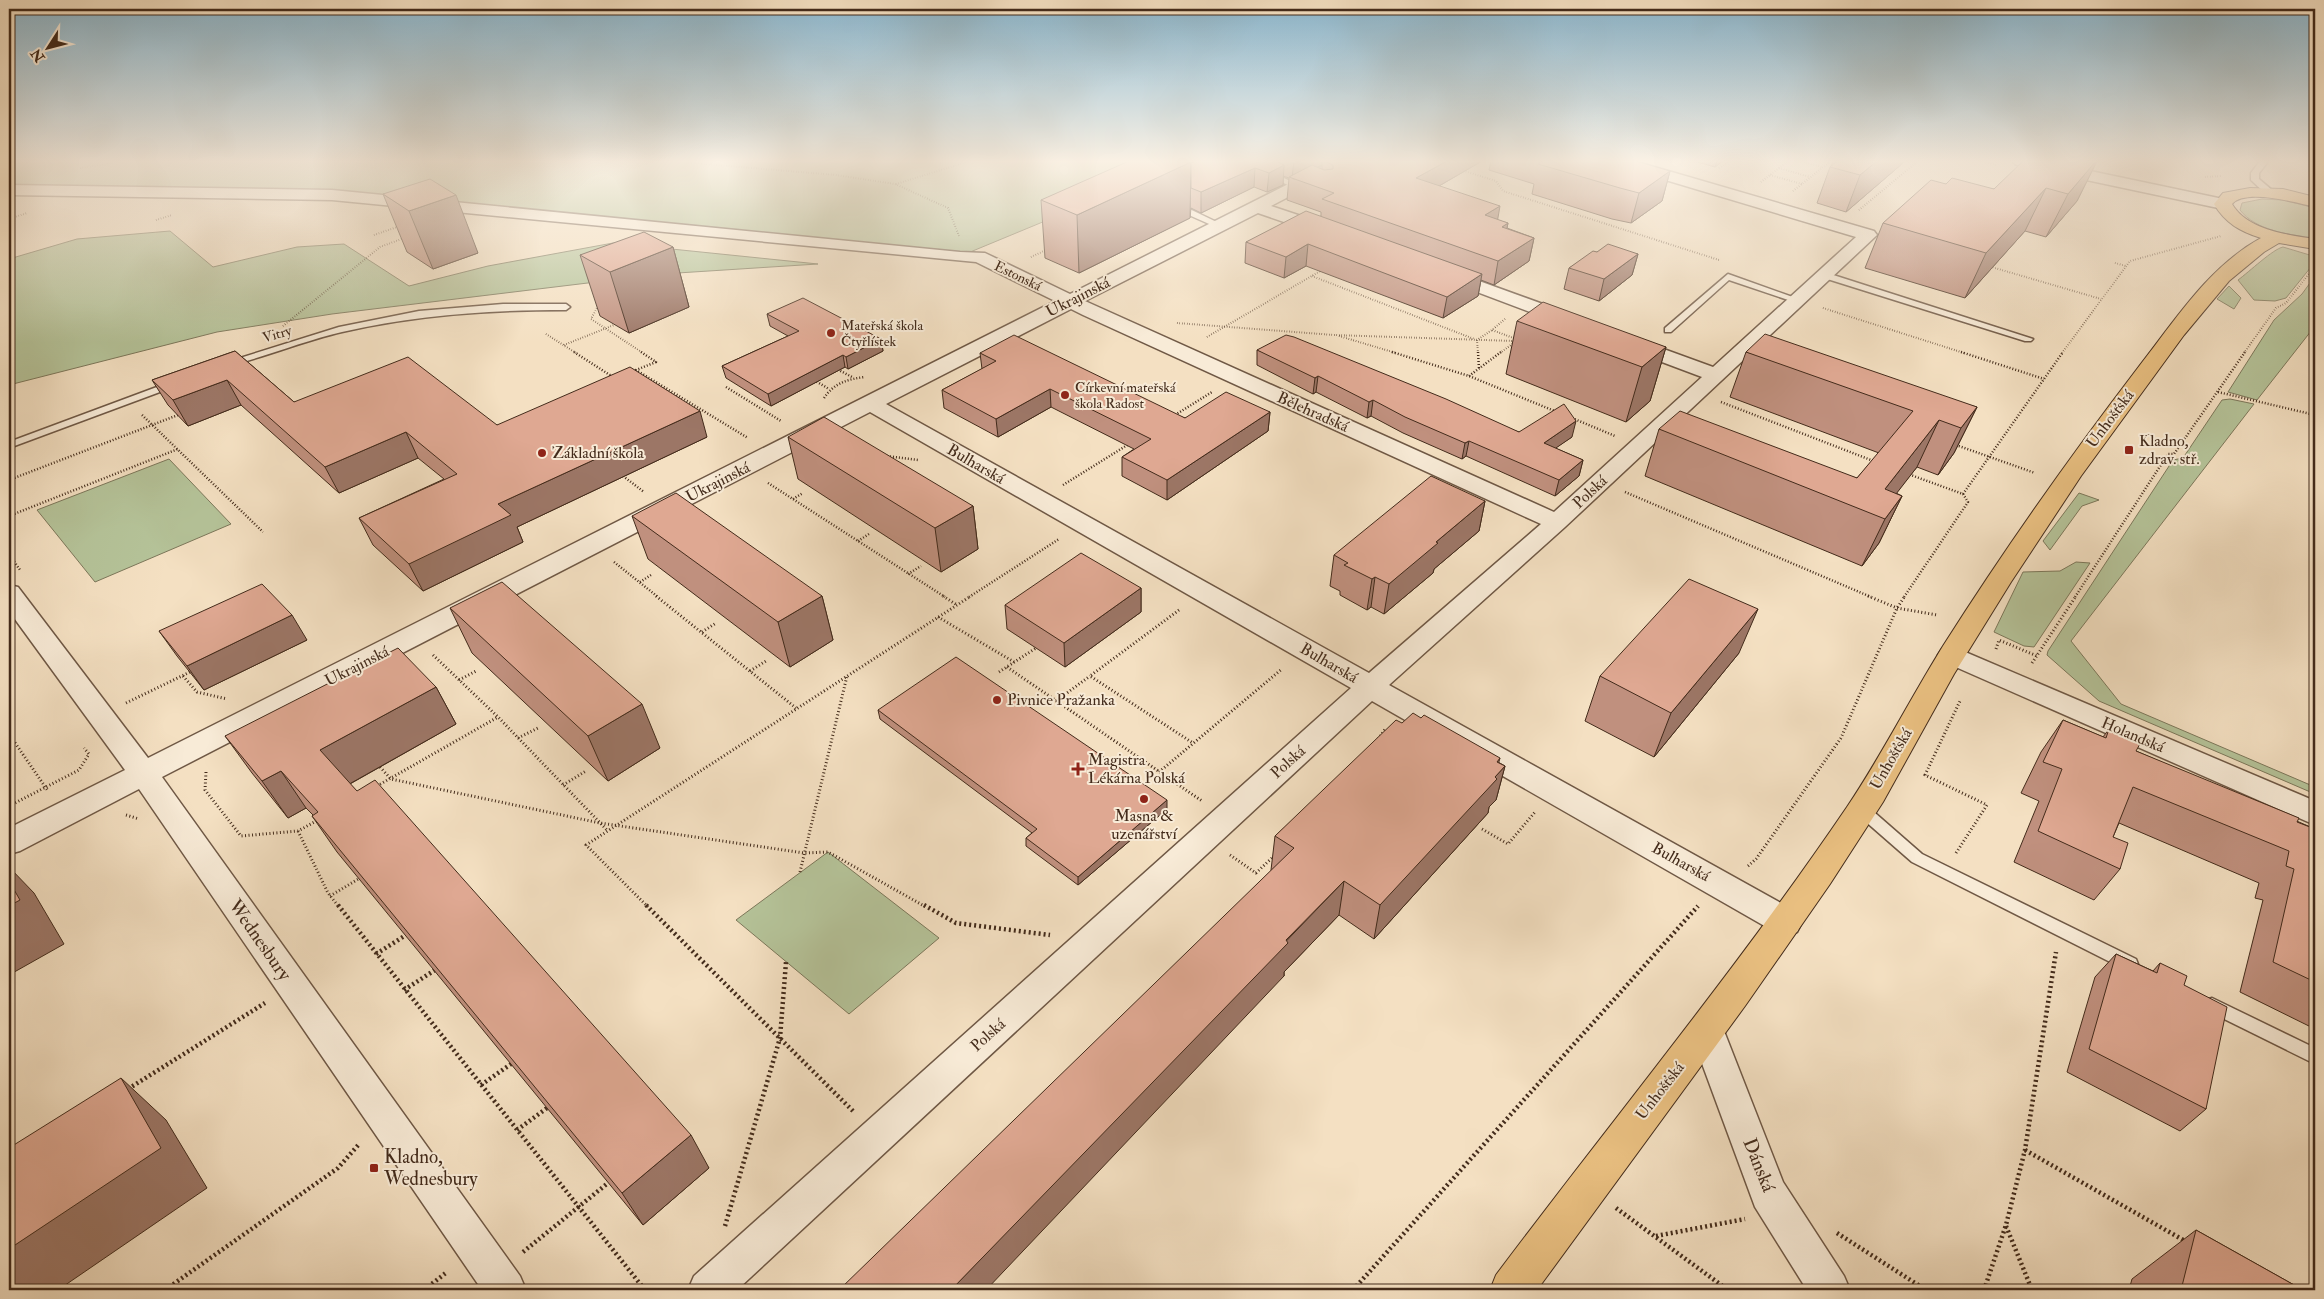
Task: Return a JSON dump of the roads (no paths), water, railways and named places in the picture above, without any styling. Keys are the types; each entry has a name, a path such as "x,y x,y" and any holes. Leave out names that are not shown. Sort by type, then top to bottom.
{"main road":[{"path":"2239,222 2277,237 2315,244"},
{"name":"Unhošťská","path":"1510,1290 1587,1186 1707,1031 1786,922 1862,810 1951,656 2090,445 2172,337 2222,276 2240,261 2277,237"}],"street":[{"name":"Estonská","path":"617,222 979,257 1069,301"},
{"name":"Ukrajinská","path":"9,842 1226,222"},
{"path":"1302,222 1342,236"},
{"name":"Polská","path":"708,1290 1370,687 1715,386 1797,300 1830,277 1868,235 1823,222"},
{"path":"1426,267 1589,328"},
{"name":"Bělehradská","path":"1069,301 1557,522"},
{"path":"1616,338 1715,386"},
{"name":"Bulharská","path":"871,404 1786,922"},
{"name":"Wednesbury","path":"17,585 144,774 500,1282"},
{"name":"Holandská","path":"1951,656 2315,814"},
{"name":"Dánská","path":"1707,1031 1769,1194 1830,1290"}],"lane":[{"path":"1211,222 1219,225"},
{"path":"1830,277 2028,339"},
{"path":"1668,330 1728,278 1797,300"},
{"name":"Vitry","path":"217,368 251,355 339,330 419,314 503,307 566,307"},
{"path":"9,445 182,381"},
{"path":"1862,810 1917,858 2147,972"},
{"path":"2200,999 2315,1056"}],"place":[{"name":"Mateřská škola Čtyřlístek","path":"831,333"},
{"name":"Církevní mateřská škola Radost","path":"1065,395"},
{"name":"Kladno, zdrav. stř.","path":"2129,450"},
{"name":"Základní škola","path":"542,453"},
{"name":"Pivnice Pražanka","path":"997,700"},
{"name":"Magistra Lékárna Polská","path":"1078,769"},
{"name":"Masna & uzenářství","path":"1144,799"},
{"name":"Kladno, Wednesbury","path":"374,1168"}]}
